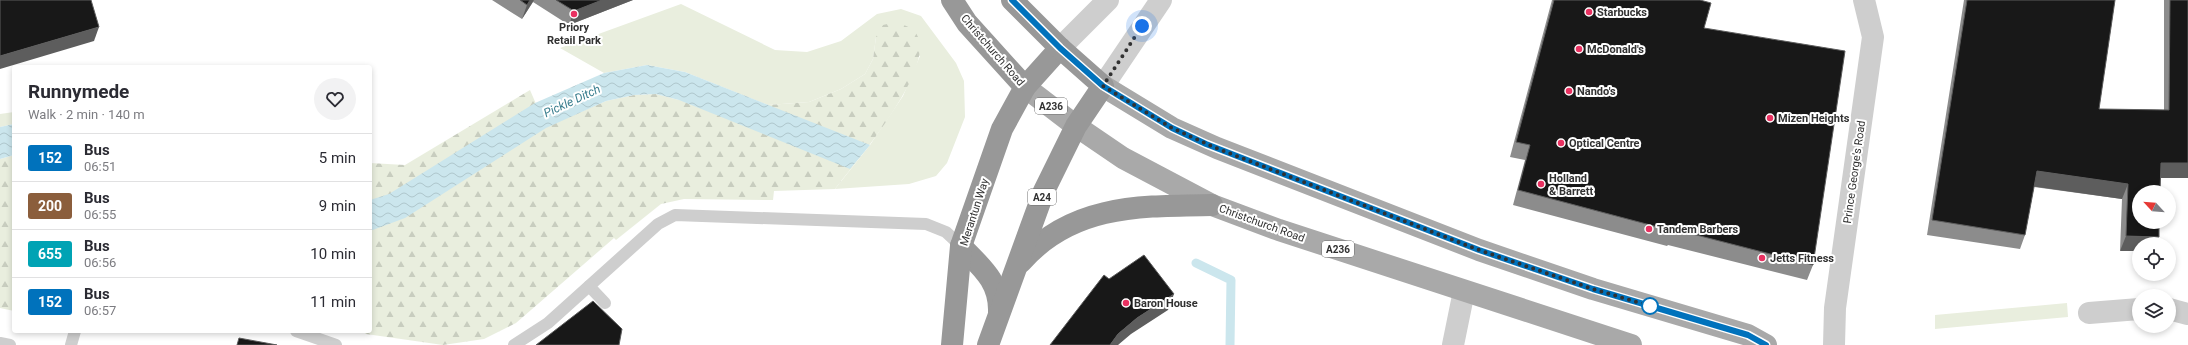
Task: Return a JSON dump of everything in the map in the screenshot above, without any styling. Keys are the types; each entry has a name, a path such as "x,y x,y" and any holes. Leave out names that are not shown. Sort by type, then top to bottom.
{"highway":[{"name":"Christchurch Road","path":"952,0 967,23 1025,87"},
{"path":"1012,0 1060,48 1103,86"},
{"name":"Merantun Way","path":"952,345 962,246 1002,129 1025,87 1060,48"},
{"name":"A24","path":"988,345 1044,191 1076,126 1103,86"},
{"path":"1014,271 1035,246 1060,229 1092,215 1111,210 1212,205"},
{"path":"962,246 992,280 1000,297 999,316"}],"main road":[{"path":"1103,86 1172,128 1216,148 1479,250 1593,289 1748,335 1766,345"},
{"name":"Christchurch Road","path":"1025,87 1076,126 1124,158 1212,205 1279,230 1631,345"}],"street":[{"path":"1060,48 1108,0"},
{"path":"1103,86 1160,0"},
{"name":"Prince George's Road","path":"1834,345 1838,285 1873,37 1864,0"},
{"path":"1453,345 1464,291"},
{"path":"2089,313 2132,310"},
{"path":"2176,310 2188,314"}],"lane":[{"path":"514,345 548,323 658,224 675,215 920,223 946,232 962,246"},
{"path":"589,286 605,303"},
{"path":"71,345 74,333"},
{"path":"302,333 336,345"},
{"path":"0,343 10,345"}],"green space":[{"path":"681,4 775,50 807,52 841,41 877,14 901,9 921,16 956,63 964,81 965,117 947,163 936,176 909,184 835,189 870,145 903,96 920,56 876,37 873,59 865,74 841,89 809,102 768,105 685,72 647,65 604,73 560,48"},
{"path":"896,22 912,29 917,34 920,52 914,72 904,93 890,116 835,189 774,191 773,200 684,199 661,204 616,240 614,238 516,323 484,339 443,345 365,333 372,333 372,163 405,165 530,90 546,127 606,101 634,95 656,94 679,100 768,105 809,102 841,89 865,74 873,59 876,37 883,25"},
{"path":"12,112 12,124 0,127 0,114"},
{"path":"12,156 12,311 0,308 0,159"},
{"path":"2067,303 2068,317 1935,329 1935,315"}],"water":[{"path":"647,65 685,72 870,145 850,169 679,100 656,94 634,95 606,101 546,128 405,218 372,230 372,199 389,194 535,103 604,73"},
{"path":"12,124 12,156 0,159 0,127"}],"building":[{"path":"0,0 91,0 99,27 0,56"},
{"path":"520,0 530,0 527,5"},
{"path":"556,0 602,0 574,11"},
{"path":"1554,0 1700,0 1711,3 1704,28 1845,51 1813,265 1673,229 1673,231 1518,190 1530,145 1516,142"},
{"path":"1967,0 2115,0 2099,109 2169,110 2170,0 2188,0 2188,163 2161,163 2160,185 2132,185 2132,229 2159,229 2159,237 2126,236 2128,184 2037,171 2025,235 1932,220"},
{"name":"Baron House","path":"1144,255 1174,294 1137,318 1118,334 1110,345 1050,345 1104,275 1109,279"},
{"path":"593,301 622,329 619,345 536,345"},
{"path":"239,338 277,345 237,345"}],"waterway":[{"name":"Pickle Ditch","path":"1196,263 1231,280 1230,345"}],"bus line":[{"name":"152","path":"1012,0 1028,14 1060,48 1103,86 1172,128 1216,148 1479,250 1593,289 1748,335 1766,345"}],"place":[{"name":"Starbucks","path":"1589,12"},
{"name":"Priory Retail Park","path":"574,14"},
{"name":"McDonald's","path":"1579,49"},
{"name":"Nando's","path":"1569,91"},
{"name":"Mizen Heights","path":"1770,118"},
{"name":"Optical Centre","path":"1561,143"},
{"name":"Holland & Barrett","path":"1541,184"},
{"name":"Tandem Barbers","path":"1649,229"},
{"name":"Jetts Fitness","path":"1762,258"},
{"name":"Baron House","path":"1126,303"}],"route":[{"path":"1142,26 1103,86 1172,128 1216,148 1479,250 1593,289 1650,306"}]}
